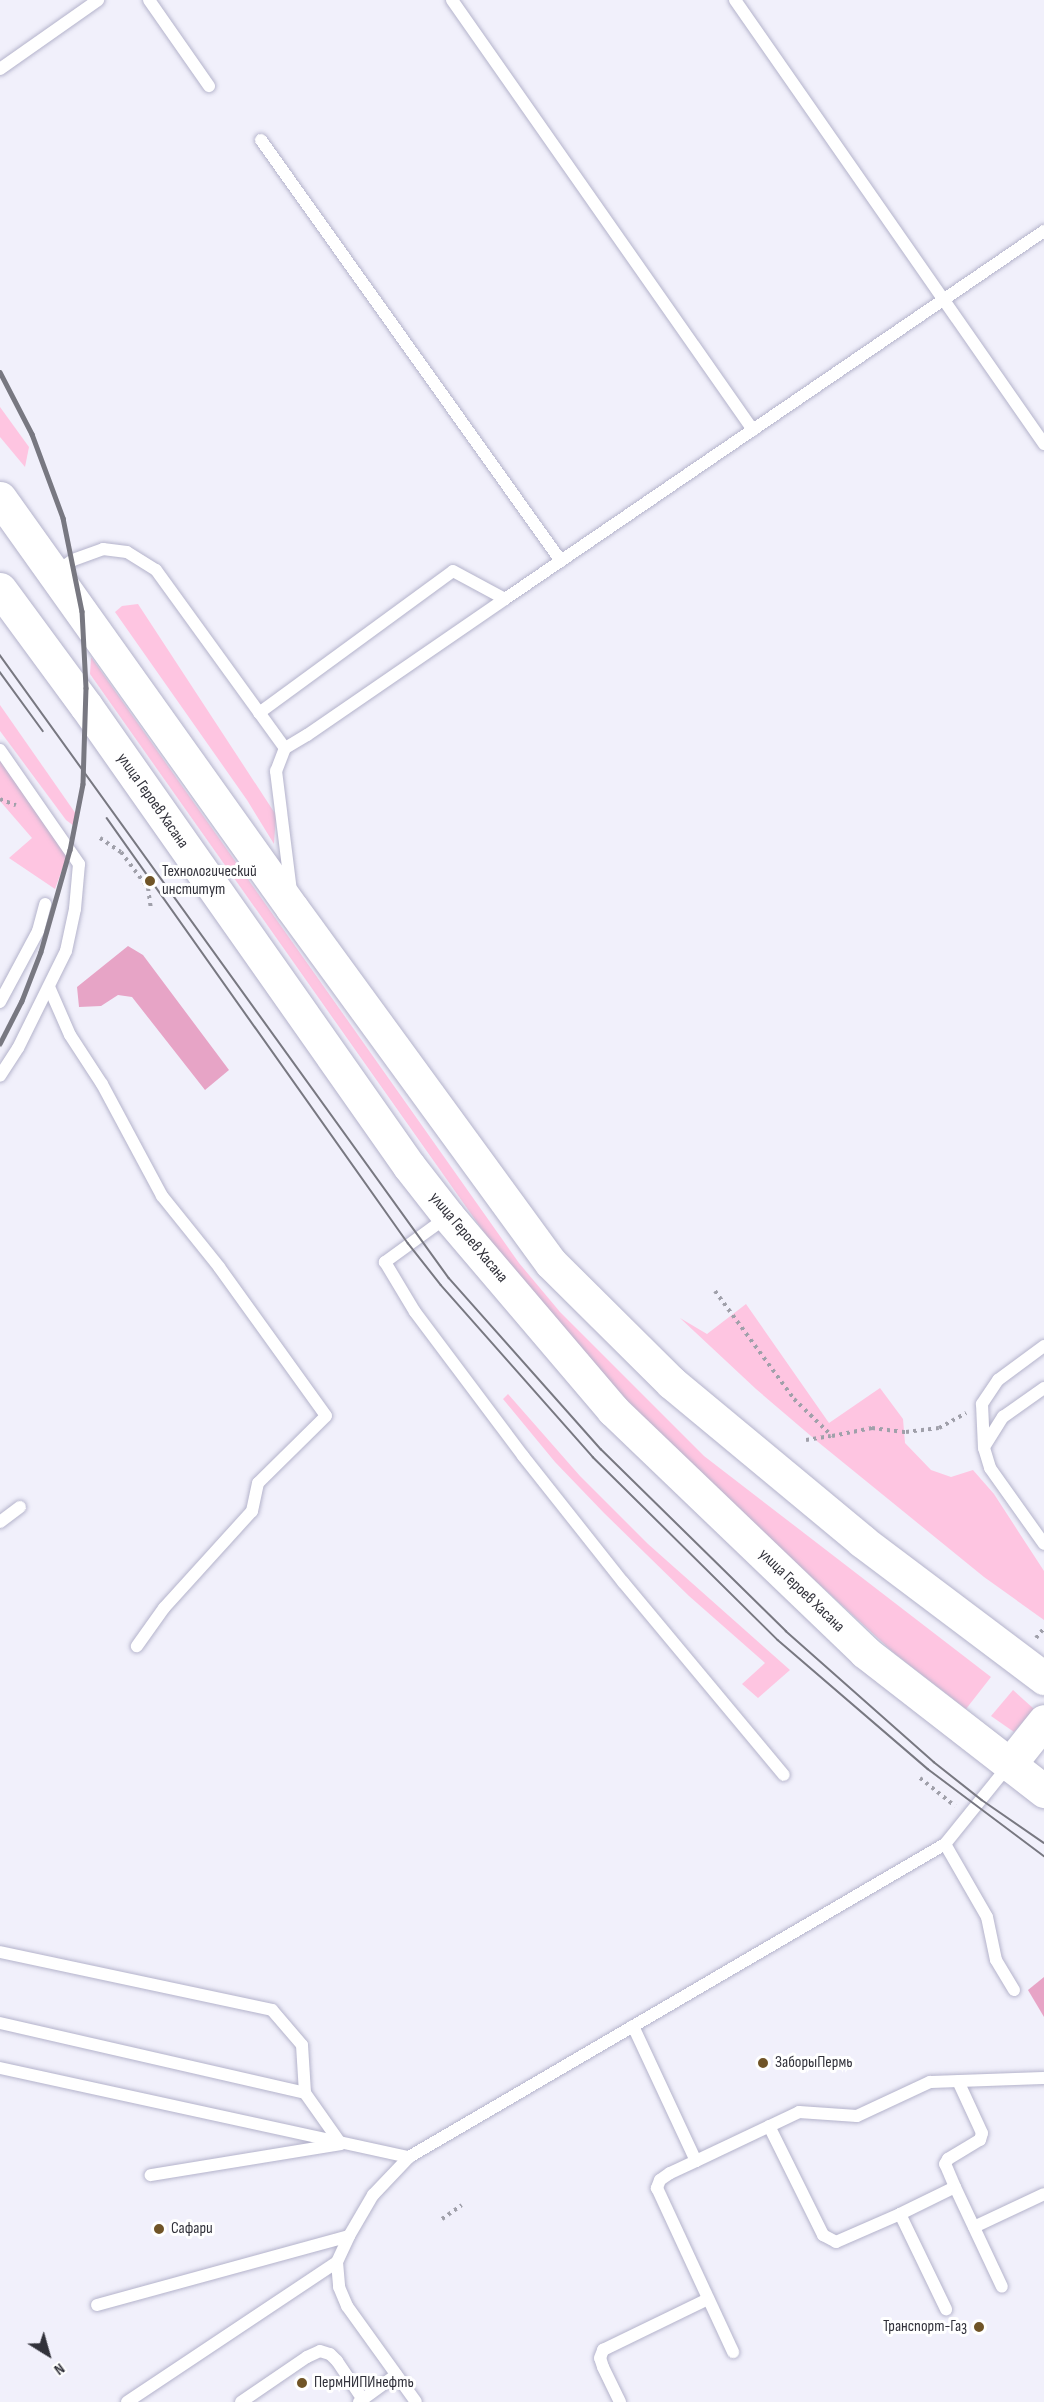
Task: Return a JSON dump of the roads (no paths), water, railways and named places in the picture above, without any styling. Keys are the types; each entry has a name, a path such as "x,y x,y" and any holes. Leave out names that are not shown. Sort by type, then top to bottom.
{"main road":[{"path":"0,498 292,908 551,1263 672,1383 862,1541 1044,1678"},
{"name":"улица Героев Хасана","path":"0,590 86,706 308,1025 448,1216 613,1410 865,1652 1044,1791"},
{"path":"1009,1765 1044,1721"}],"lane":[{"path":"0,69 98,0"},
{"path":"149,0 210,86"},
{"path":"452,0 753,430"},
{"path":"735,0 1044,444"},
{"path":"261,140 561,561"},
{"path":"292,908 284,815 276,771 285,747 307,735 1044,231"},
{"path":"55,573 73,560 103,549 127,552 156,570 285,747"},
{"path":"259,713 453,571 506,599"},
{"path":"0,750 79,864 75,909 66,951 0,1076"},
{"path":"0,1002 38,932 45,904"},
{"path":"48,987 70,1035 102,1084 162,1196 219,1267 326,1416 258,1483 252,1511 164,1608 137,1646"},
{"path":"448,1216 385,1262 415,1312 523,1456 623,1582 784,1775"},
{"path":"1044,1346 998,1380 982,1404 984,1448 990,1468 1044,1544"},
{"path":"984,1448 1002,1418 1044,1388"},
{"path":"0,1522 21,1507"},
{"path":"416,2402 347,2306 339,2287 337,2262 373,2195 409,2157 945,1844 1009,1765"},
{"path":"945,1844 987,1917 996,1960 1014,1990"},
{"path":"0,1952 272,2010 302,2044 305,2093 341,2144"},
{"path":"0,2023 305,2093"},
{"path":"633,2026 696,2161"},
{"path":"0,2068 409,2157"},
{"path":"733,2352 657,2188 660,2180 670,2173 799,2112 857,2116 930,2082 1044,2078"},
{"path":"958,2081 982,2133 980,2140 948,2159 945,2164 1002,2287"},
{"path":"770,2126 823,2235 836,2242 955,2187"},
{"path":"151,2175 341,2144"},
{"path":"974,2227 1044,2193"},
{"path":"900,2214 946,2309"},
{"path":"98,2305 349,2236"},
{"path":"127,2402 337,2262"},
{"path":"620,2402 600,2358 603,2350 708,2299"},
{"path":"241,2402 308,2357 321,2351 330,2354 337,2361 361,2400 396,2375"}],"tram line":[{"path":"0,655 449,1278 601,1449 786,1631 934,1762 982,1800 1044,1843"},
{"path":"0,672 43,731"},
{"path":"107,818 408,1243 441,1285 593,1457 778,1640 928,1769 1044,1856"}],"railway":[{"path":"0,372 32,434 63,518 82,611 86,688 83,784 70,850 41,952 22,1001 0,1044"}],"place":[{"name":"Технологический институт","path":"150,881"},
{"name":"ЗаборыПермь","path":"763,2063"},
{"name":"Сафари","path":"159,2229"},
{"name":"Транспорт-Газ","path":"979,2327"},
{"name":"ПермНИПИнефть","path":"302,2383"}]}
